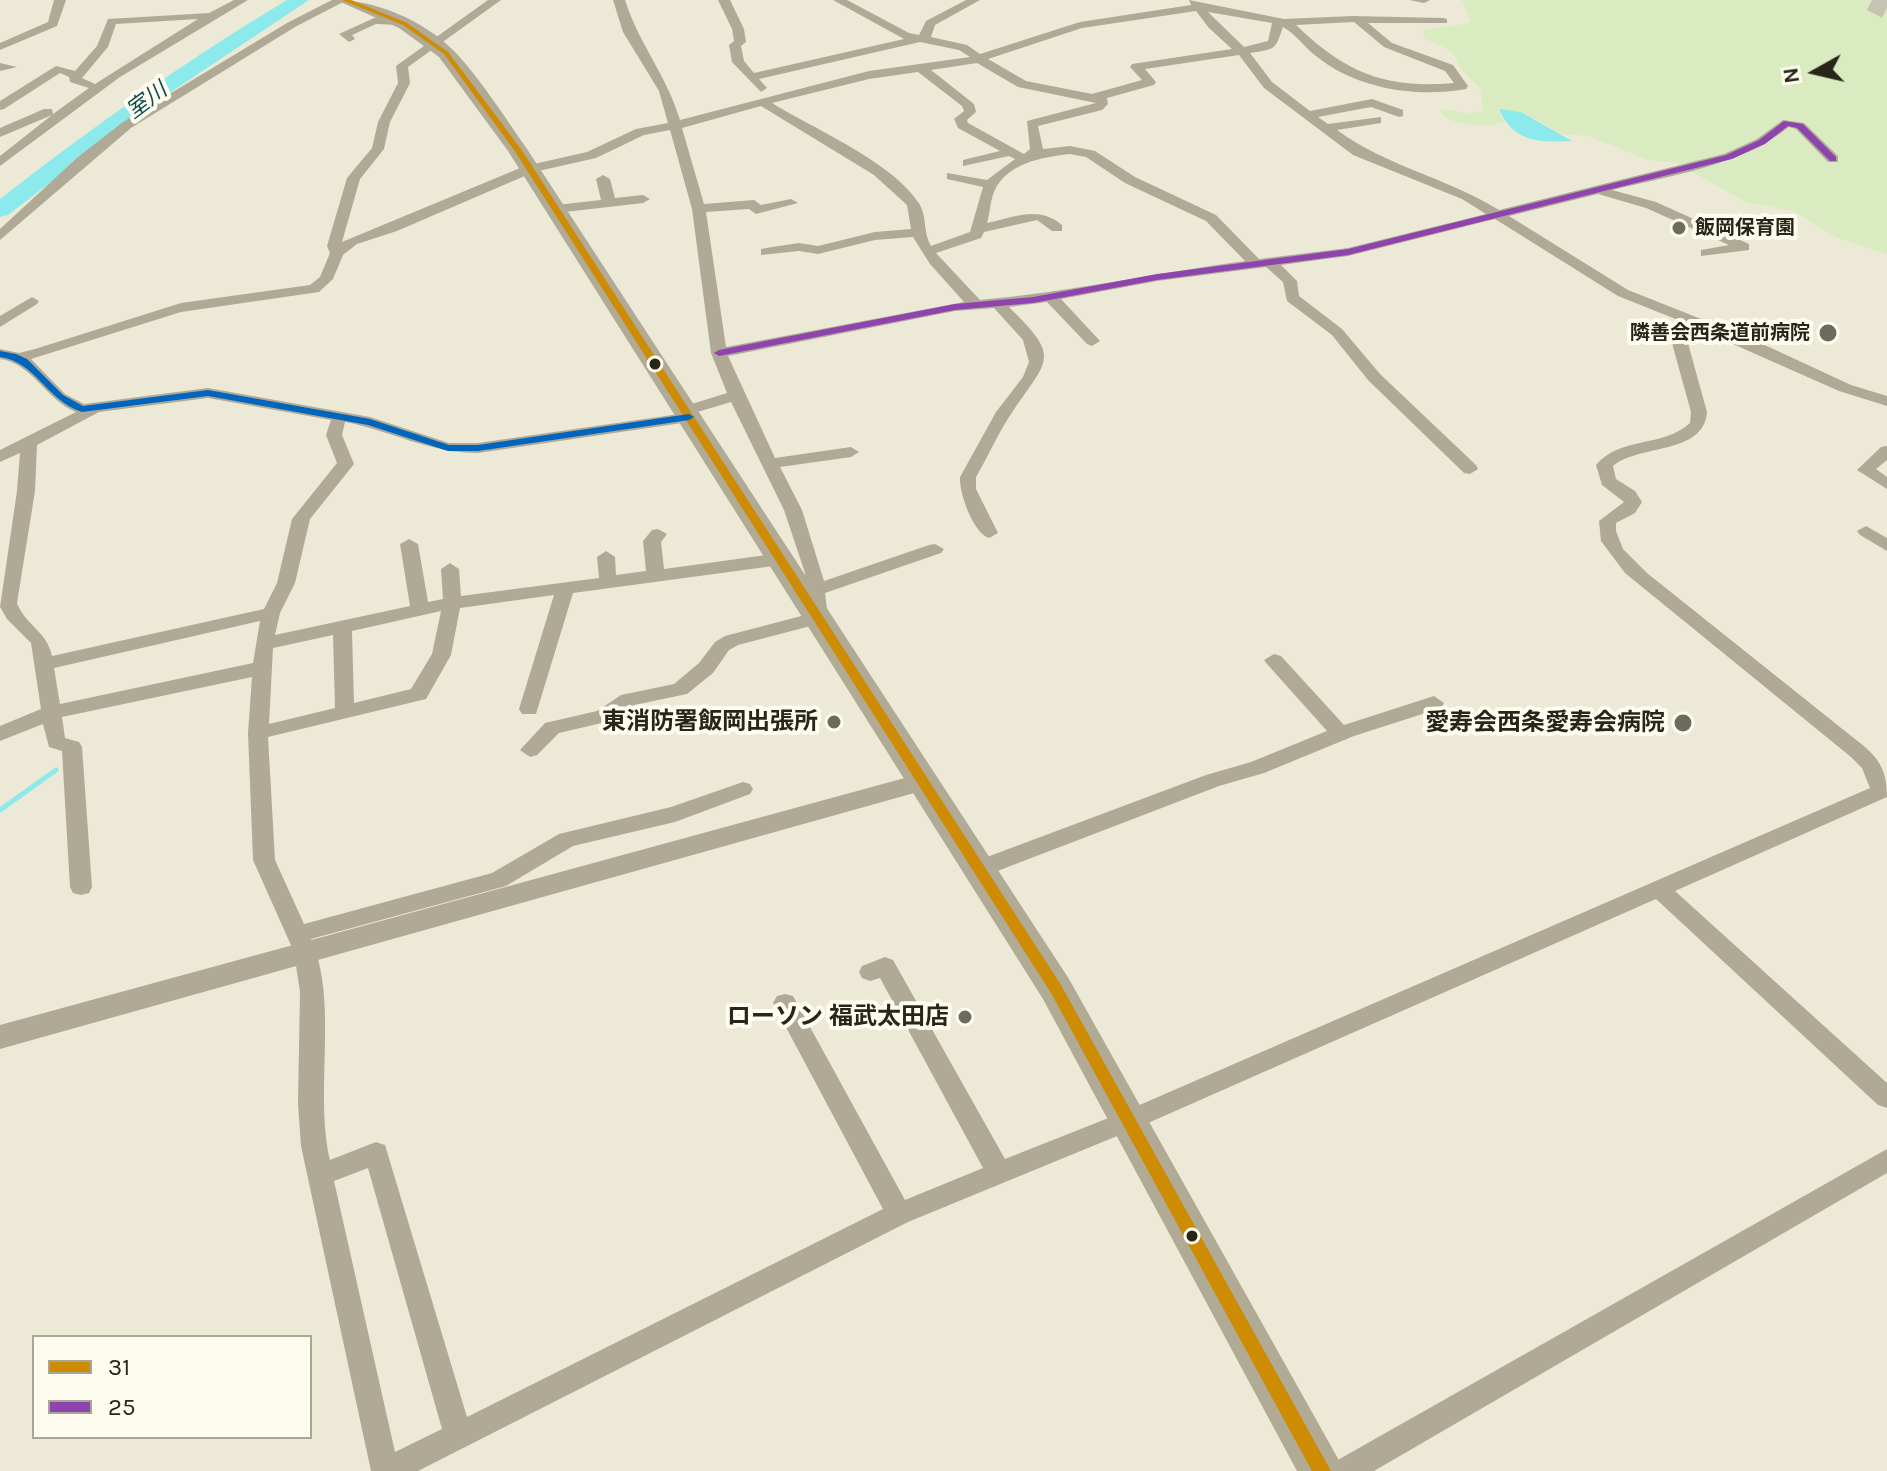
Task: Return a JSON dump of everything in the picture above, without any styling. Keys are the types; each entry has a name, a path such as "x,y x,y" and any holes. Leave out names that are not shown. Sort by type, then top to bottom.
{"highway":[{"path":"343,0 401,22 435,43 458,67 530,169 781,559 818,604 923,782 1056,989 1322,1471"}],"street":[{"path":"0,47 42,31 56,20 60,0"},
{"path":"208,0 240,1"},
{"path":"0,236 83,160 127,125 291,25 343,0"},
{"path":"337,253 334,246 354,178 378,149 384,122 404,83 402,66 495,0"},
{"path":"619,0 629,32 665,91 676,125 699,209 719,353 768,464 793,510 818,604"},
{"path":"724,0 738,29 740,42 735,45 735,56 767,102 798,126 827,137 869,164 911,203 923,244 941,271 976,305"},
{"path":"839,0 875,21 919,39 963,47 1022,84 1102,100 1098,107 1031,124 1036,140 1029,156 1011,166 991,185 985,196 980,229"},
{"path":"752,77 925,37 930,23 974,0"},
{"path":"1415,0 1424,0"},
{"path":"0,133 44,115 89,84 209,15 240,1"},
{"path":"1196,4 1213,26 1243,51 1268,85 1358,152 1467,196 1623,293 1749,343 1845,388 1887,401"},
{"path":"13,355 54,350 163,312 207,302 314,289 326,279 337,253 352,241 392,228 530,169 575,160 640,132 869,75 979,58 1080,25 1196,4 1284,23 1322,56 1365,78 1413,90 1462,86 1449,68 1388,45 1357,19"},
{"path":"89,84 74,79 102,47 112,21 209,15"},
{"path":"0,162 92,88 209,15"},
{"path":"1096,97 1150,82 1136,67 1269,47 1274,42 1276,26 1284,23 1357,19 1443,21"},
{"path":"349,39 345,34 374,21 401,22"},
{"path":"42,31 56,33"},
{"path":"921,68 968,104 970,112 960,119 962,125 1010,152 1029,156 1070,150 1090,154 1139,185 1211,218 1261,262 1290,281 1292,298 1337,332 1374,377 1470,469"},
{"path":"0,106 49,73 60,69 76,76"},
{"path":"1307,115 1372,103 1399,113"},
{"path":"1326,128 1377,120"},
{"path":"719,353 976,305 1051,297 1261,262 1348,252 1729,157 1762,142 1787,123 1800,126 1833,159"},
{"path":"0,151 17,148"},
{"path":"968,163 1010,152"},
{"path":"952,176 991,185"},
{"path":"603,179 609,203"},
{"path":"1600,191 1713,227 1744,247 1706,253"},
{"path":"556,209 643,199"},
{"path":"699,209 754,204 756,210 791,203"},
{"path":"930,251 968,239 980,229 1037,216 1046,218 1057,228"},
{"path":"766,252 799,247 818,250 875,236 919,232"},
{"path":"1051,297 1092,341"},
{"path":"0,323 32,301"},
{"path":"989,533 968,489 968,477 1004,411 1024,388 1035,368 1036,359 1030,340 998,304"},
{"path":"341,417 332,430 332,437 346,464 301,519 286,583 271,613 264,644 258,733 264,860 302,943 312,992 310,1104 320,1175 386,1471 899,1214 1130,1120 1885,790 1871,764 1858,752 1656,591 1628,565 1608,538 1608,521 1629,509 1633,502 1629,495 1608,481 1604,465 1625,452 1685,434 1698,424 1699,412 1678,336 1679,328 1687,319"},
{"path":"0,333 21,348 13,355"},
{"path":"13,355 70,406 92,410 208,393 370,422 432,444 462,449 687,414 736,395"},
{"path":"0,457 29,440 84,417 92,410"},
{"path":"29,440 26,491 8,603 15,619 35,634 40,643 56,742 72,747 81,887"},
{"path":"1887,451 1884,457 1865,470 1887,484"},
{"path":"768,464 851,452"},
{"path":"1887,529 1866,531 1887,546"},
{"path":"656,576 652,541 658,534"},
{"path":"409,544 420,610"},
{"path":"530,750 552,728 603,716 628,700 680,689 706,668 722,646 732,640 935,549"},
{"path":"606,557 608,582"},
{"path":"264,644 452,603 781,559"},
{"path":"258,733 419,694 428,673 441,655 452,603 450,569"},
{"path":"529,709 565,588"},
{"path":"43,664 271,613"},
{"path":"342,627 345,713"},
{"path":"1274,660 1341,734"},
{"path":"0,734 51,713 262,668"},
{"path":"979,869 1213,780 1257,768 1341,734 1434,703"},
{"path":"302,943 923,782"},
{"path":"0,1037 498,880 523,869 567,840 675,814 743,789"},
{"path":"1659,889 1887,1098"},
{"path":"870,972 885,966 999,1173"},
{"path":"785,1003 899,1214"},
{"path":"320,1175 376,1153 458,1436"},
{"path":"1346,1471 1887,1160"}],"green space":[{"path":"1462,0 1887,0 1887,254 1837,238 1793,211 1748,203 1676,163 1648,160 1588,136 1561,134 1538,120 1498,111 1505,122 1473,125 1443,116 1441,110 1472,113 1483,110 1480,89 1459,67 1455,56 1425,39 1422,31 1471,22"}],"water":[{"path":"1499,109 1521,112 1572,141 1528,138 1512,128"}],"waterway":[{"name":"室川","path":"0,210 146,99 300,0"},
{"path":"0,810 56,770"}],"tunnel":[{"path":"1872,0 1887,8"}],"transit line":[{"name":"31","path":"345,0 405,24 446,53 517,149 1056,989 1322,1471"},
{"name":"25","path":"719,353 955,307 1033,300 1157,277 1348,252 1729,157 1762,142 1787,123 1800,126 1833,159"},
{"path":"0,354 24,361 60,397 82,409 208,393 370,422 448,448 478,448 689,417"}],"place":[{"name":"飯岡保育園","path":"1679,228"},
{"name":"隣善会西条道前病院","path":"1828,333"},
{"name":"東消防署飯岡出張所","path":"834,722"},
{"name":"愛寿会西条愛寿会病院","path":"1683,723"},
{"name":"ローソン 福武太田店","path":"965,1017"}]}
